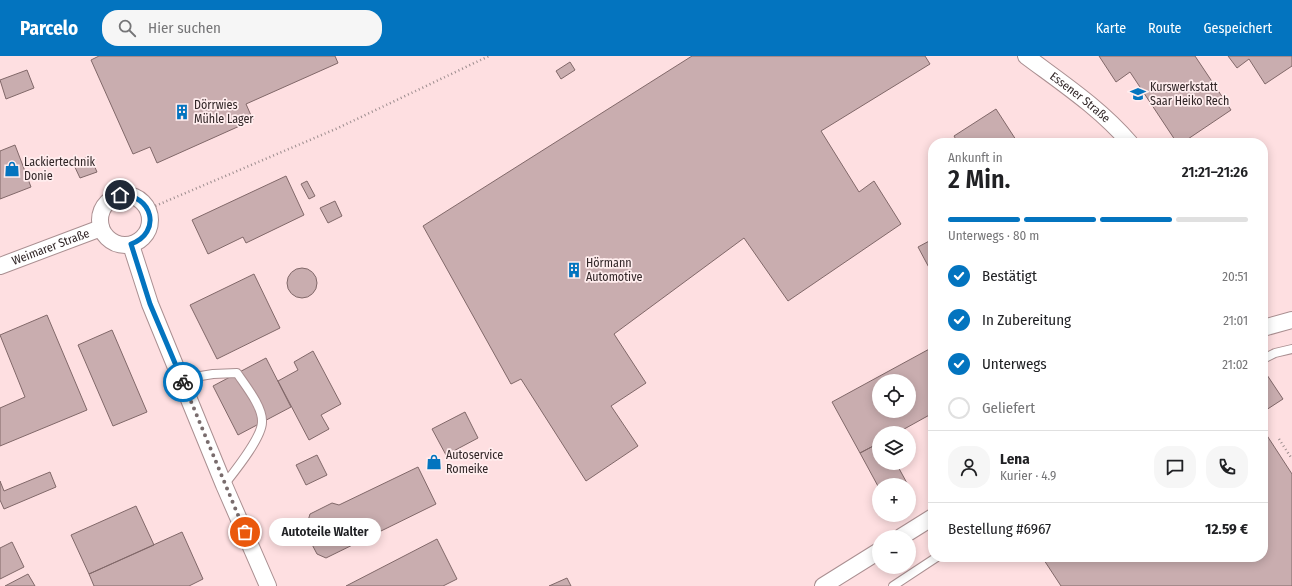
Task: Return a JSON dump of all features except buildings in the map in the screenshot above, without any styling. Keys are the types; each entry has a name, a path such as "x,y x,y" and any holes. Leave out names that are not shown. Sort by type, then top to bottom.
{"street":[{"name":"Essener Straße","path":"1026,56 1093,107 1117,128 1126,138"},
{"name":"Weimarer Straße","path":"131,244 116,243 104,234 100,228 101,211 112,198 128,194 136,197 148,209"},
{"path":"148,209 150,224 148,231 138,242 131,244 150,304 182,379 224,485 268,586"},
{"name":"Weimarer Straße","path":"0,266 100,228"},
{"path":"1268,327 1292,320"},
{"path":"912,530 928,520"},
{"path":"823,586 872,555"}],"lane":[{"path":"1268,356 1275,353 1292,349"},
{"path":"182,379 213,374 237,374 256,401 262,422 252,447 224,485"},
{"path":"893,586 929,562"}],"path":[{"path":"148,209 338,128 489,56"},
{"path":"1279,439 1292,459"}],"shaded area":[{"path":"0,56 1292,56 1292,586 0,586"}],"way so far":[{"path":"183,382 224,485 245,532"}],"place":[{"name":"Kurswerkstatt Saar Heiko Rech","path":"1138,94"},
{"name":"Dörrwies Mühle Lager","path":"182,112"},
{"name":"Lackiertechnik Donie","path":"12,169"},
{"name":"Hörmann Automotive","path":"574,270"},
{"name":"Autoservice Romeike","path":"434,462"},
{"name":"Autoteile Walter","path":"245,532"}],"route":[{"path":"120,195 128,194 136,197 143,202 148,209 150,224 148,231 138,242 131,244 150,304 183,382"}]}
